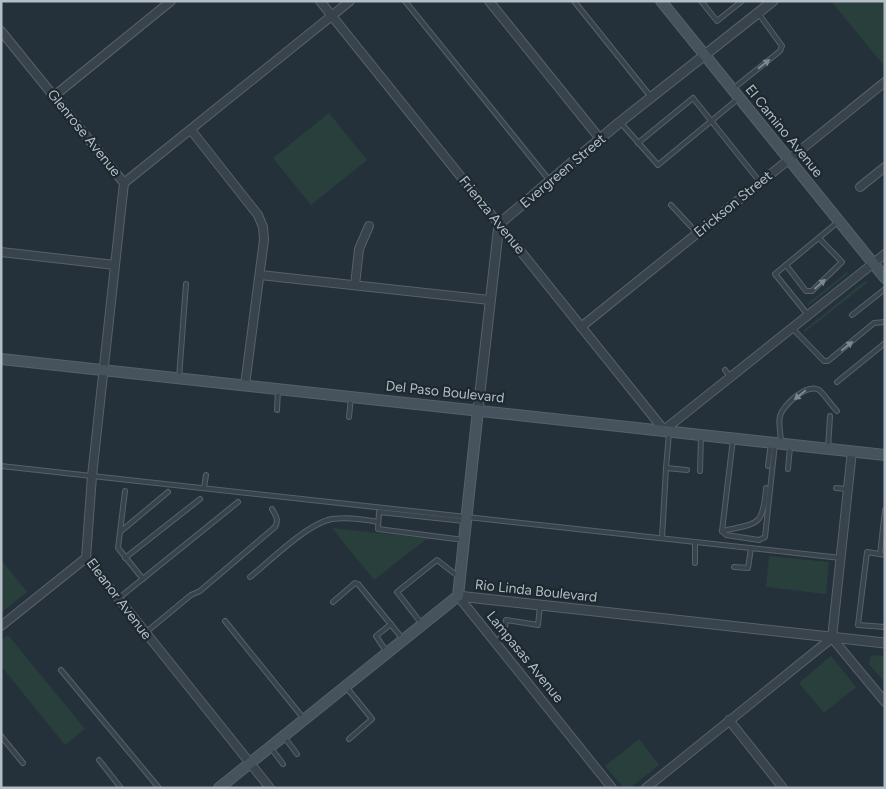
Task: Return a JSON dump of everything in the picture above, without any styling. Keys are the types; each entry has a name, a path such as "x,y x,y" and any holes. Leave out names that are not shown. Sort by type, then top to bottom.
{"main road":[{"name":"El Camino Avenue","path":"663,2 885,278"},
{"name":"Del Paso Boulevard","path":"1,358 667,430 852,452 885,454"},
{"path":"458,596 478,410"},
{"name":"Rio Linda Boulevard","path":"219,788 458,596"}],"street":[{"path":"54,96 171,1"},
{"name":"Frienza Avenue","path":"320,1 581,327 667,430"},
{"path":"124,183 350,1"},
{"path":"490,1 601,140"},
{"name":"Evergreen Street","path":"499,224 601,140 620,122 652,99 773,1"},
{"name":"Glenrose Avenue","path":"1,31 124,183 104,370"},
{"name":"Erickson Street","path":"581,327 885,82"},
{"path":"191,130 262,221 264,240 246,385"},
{"path":"860,187 885,167"},
{"path":"478,410 499,224"},
{"path":"355,285 359,250 369,226"},
{"path":"1,252 115,265"},
{"path":"667,430 728,373 792,328 885,254"},
{"path":"260,275 490,300"},
{"name":"Eleanor Avenue","path":"104,370 92,476 86,558 270,788"},
{"path":"646,788 832,638 852,452"},
{"path":"1,626 86,558"},
{"name":"Rio Linda Boulevard","path":"458,596 885,643"},
{"name":"Lampasas Avenue","path":"458,596 612,788"},
{"path":"832,638 885,702"},
{"path":"729,720 783,788"}],"lane":[{"path":"406,1 550,181"},
{"path":"574,1 652,99"},
{"path":"701,1 717,21 742,1"},
{"path":"732,89 780,51 782,46 758,13"},
{"path":"638,143 693,98 760,182"},
{"path":"620,122 658,165 739,98"},
{"path":"671,205 697,234"},
{"path":"808,315 775,274 839,221"},
{"path":"786,265 806,291 812,291 841,266 842,262 819,238"},
{"path":"179,378 186,284"},
{"path":"852,315 885,289"},
{"path":"792,328 824,361 828,361 874,323 885,322"},
{"path":"837,382 885,343"},
{"path":"277,410 278,388"},
{"path":"722,531 726,535 760,540 765,537 779,443 780,419 783,409 806,390 812,388 818,390 837,411"},
{"path":"349,418 352,396"},
{"path":"828,449 830,416"},
{"path":"662,538 667,430"},
{"path":"700,471 702,434"},
{"path":"722,531 733,438"},
{"path":"768,466 779,443"},
{"path":"779,443 788,469"},
{"path":"1,466 467,519"},
{"path":"666,468 687,470"},
{"path":"204,488 206,475"},
{"path":"722,531 754,523 761,518 764,510 766,488"},
{"path":"836,488 848,489"},
{"path":"125,491 118,548 143,579"},
{"path":"120,532 168,492"},
{"path":"125,558 200,498"},
{"path":"118,600 238,502"},
{"path":"145,633 190,595 200,591 275,527 277,523 276,516 272,510"},
{"path":"885,510 882,554 867,552 858,625 885,627"},
{"path":"464,540 378,529 379,512 662,538 841,558"},
{"path":"250,577 304,533 330,519 360,518 378,522"},
{"path":"695,542 695,564"},
{"path":"734,567 748,568 751,548"},
{"path":"422,625 397,592 437,560 460,577"},
{"path":"333,602 355,584 358,584 404,640"},
{"path":"496,643 504,633 506,620 538,626 540,605"},
{"path":"225,621 304,719"},
{"path":"388,653 376,636 391,624"},
{"path":"62,670 159,788"},
{"path":"346,686 372,719 349,739"},
{"path":"1,736 23,763"},
{"path":"284,736 296,754"},
{"path":"270,747 283,764"},
{"path":"99,760 121,788"}],"green space":[{"path":"831,1 885,1 885,67"},
{"path":"329,113 367,160 311,205 273,158"},
{"path":"847,272 848,274 809,305 807,304"},
{"path":"865,281 867,283 805,332 804,330"},
{"path":"332,528 433,539 425,540 374,580"},
{"path":"769,556 829,562 826,594 766,587"},
{"path":"1,562 27,592 1,613"},
{"path":"8,635 85,729 65,745 1,666 1,640"},
{"path":"871,655 885,656 885,683 869,664"},
{"path":"831,656 856,687 824,713 799,683"},
{"path":"639,739 659,765 630,788 623,787 605,766"}]}
